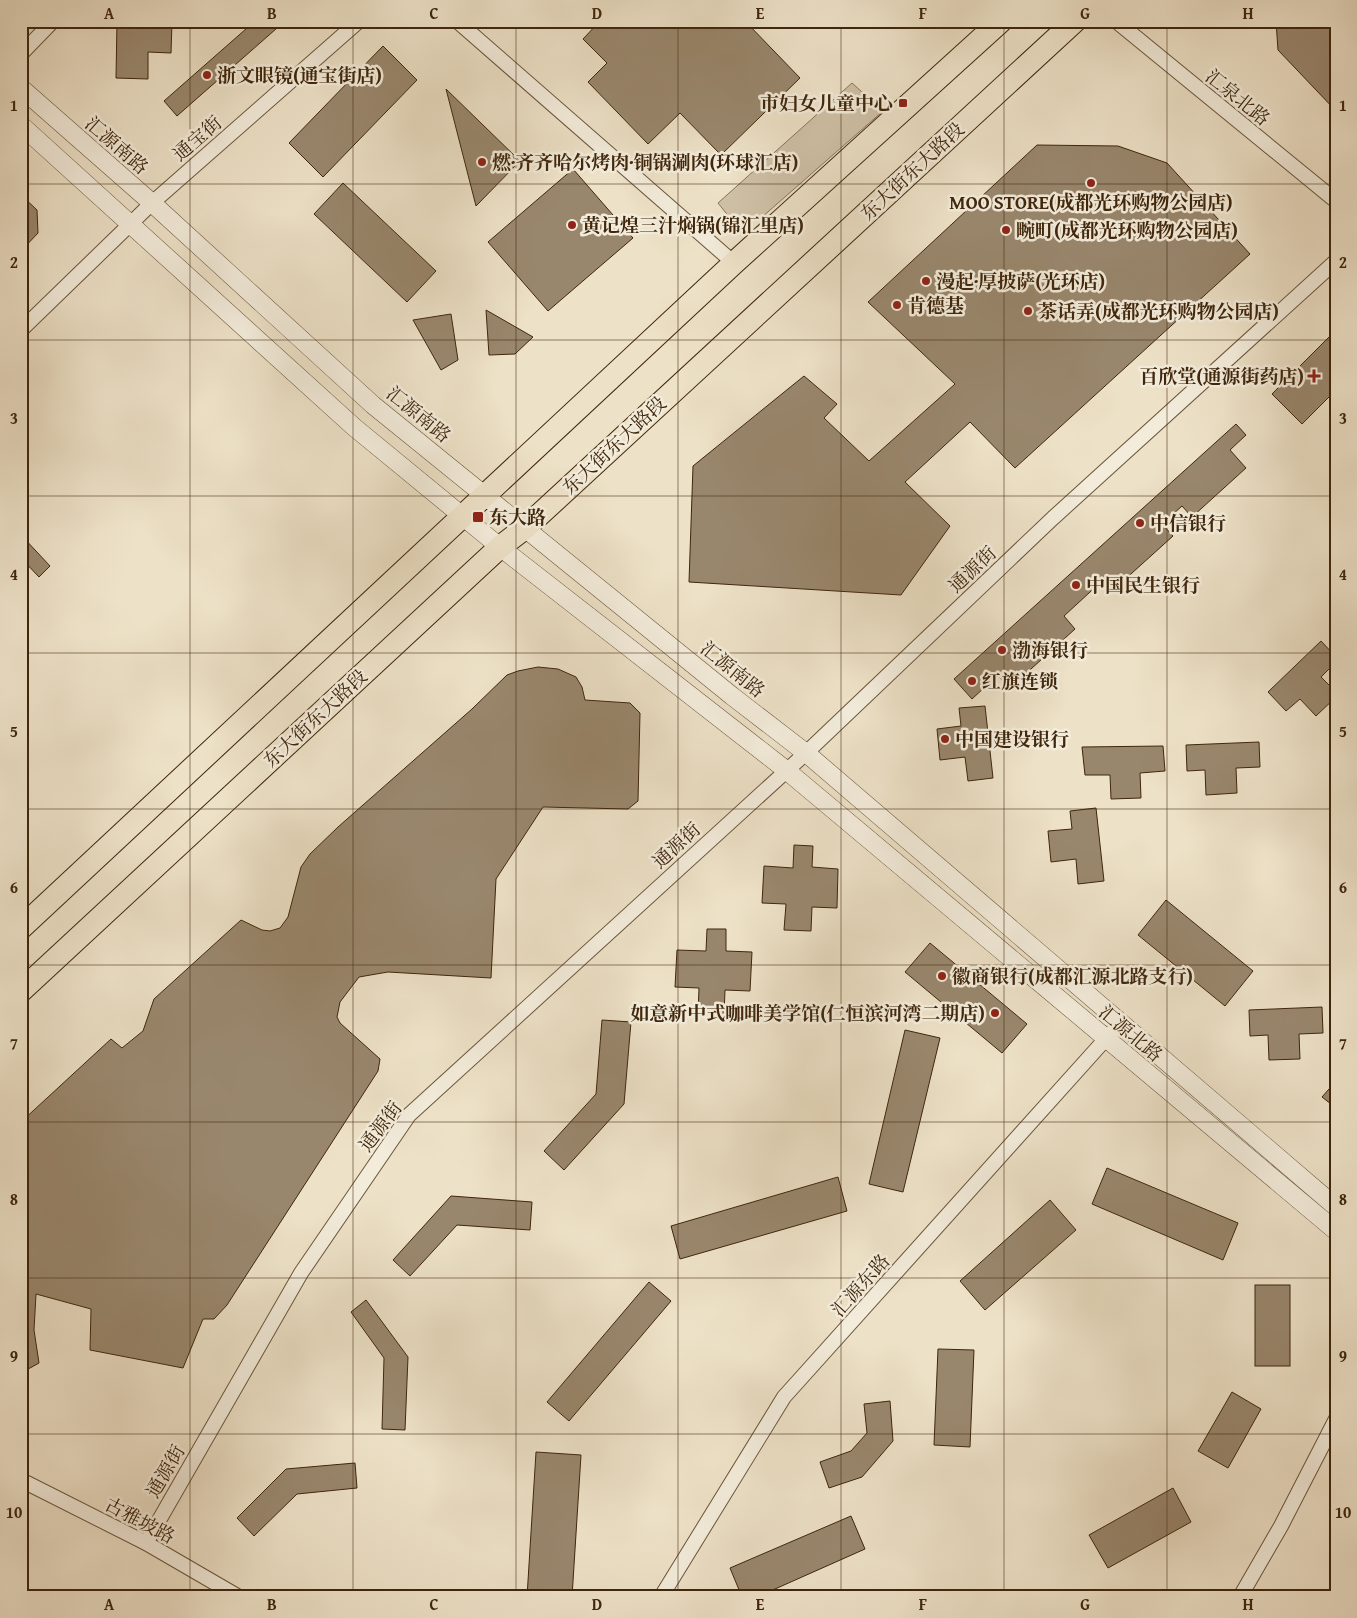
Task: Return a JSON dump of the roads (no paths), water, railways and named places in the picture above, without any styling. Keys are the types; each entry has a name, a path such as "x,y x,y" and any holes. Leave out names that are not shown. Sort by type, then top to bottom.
{"main road":[{"path":"21,928 734,263 1001,21"},
{"name":"东大街东大路段","path":"21,991 500,547 525,528 1075,21"}],"street":[{"path":"21,54 52,21"},
{"name":"通宝街","path":"21,330 130,223 359,21"},
{"path":"457,21 734,263"},
{"name":"汇泉北路","path":"1116,21 1336,201"},
{"name":"汇源南路","path":"21,88 152,203 373,405 732,696 806,753"},
{"path":"21,125 354,427 500,547 786,770"},
{"name":"通源街","path":"146,1543 301,1273 409,1115 806,753 1053,518 1336,261"},
{"name":"汇源北路","path":"806,753 1336,1207"},
{"name":"汇源北路","path":"786,770 1336,1231"},
{"name":"汇源东路","path":"661,1597 784,1397 1120,1023"},
{"path":"1240,1597 1281,1526 1336,1419"},
{"name":"古雅坡路","path":"21,1480 146,1543 239,1597"}],"place":[{"name":"浙文眼镜(通宝街店)","path":"207,75"},
{"name":"市妇女儿童中心","path":"903,103"},
{"name":"燃·齐齐哈尔烤肉·铜锅涮肉(环球汇店)","path":"482,162"},
{"name":"MOO STORE(成都光环购物公园店)","path":"1091,183"},
{"name":"黄记煌三汁焖锅(锦汇里店)","path":"572,225"},
{"name":"畹町(成都光环购物公园店)","path":"1006,230"},
{"name":"漫起·厚披萨(光环店)","path":"926,281"},
{"name":"肯德基","path":"897,305"},
{"name":"茶话弄(成都光环购物公园店)","path":"1028,311"},
{"name":"百欣堂(通源街药店)","path":"1314,376"},
{"name":"东大路","path":"478,517"},
{"name":"中信银行","path":"1140,523"},
{"name":"中国民生银行","path":"1076,585"},
{"name":"渤海银行","path":"1002,650"},
{"name":"红旗连锁","path":"972,681"},
{"name":"中国建设银行","path":"945,739"},
{"name":"徽商银行(成都汇源北路支行)","path":"942,976"},
{"name":"如意新中式咖啡美学馆(仁恒滨河湾二期店)","path":"995,1013"}]}
